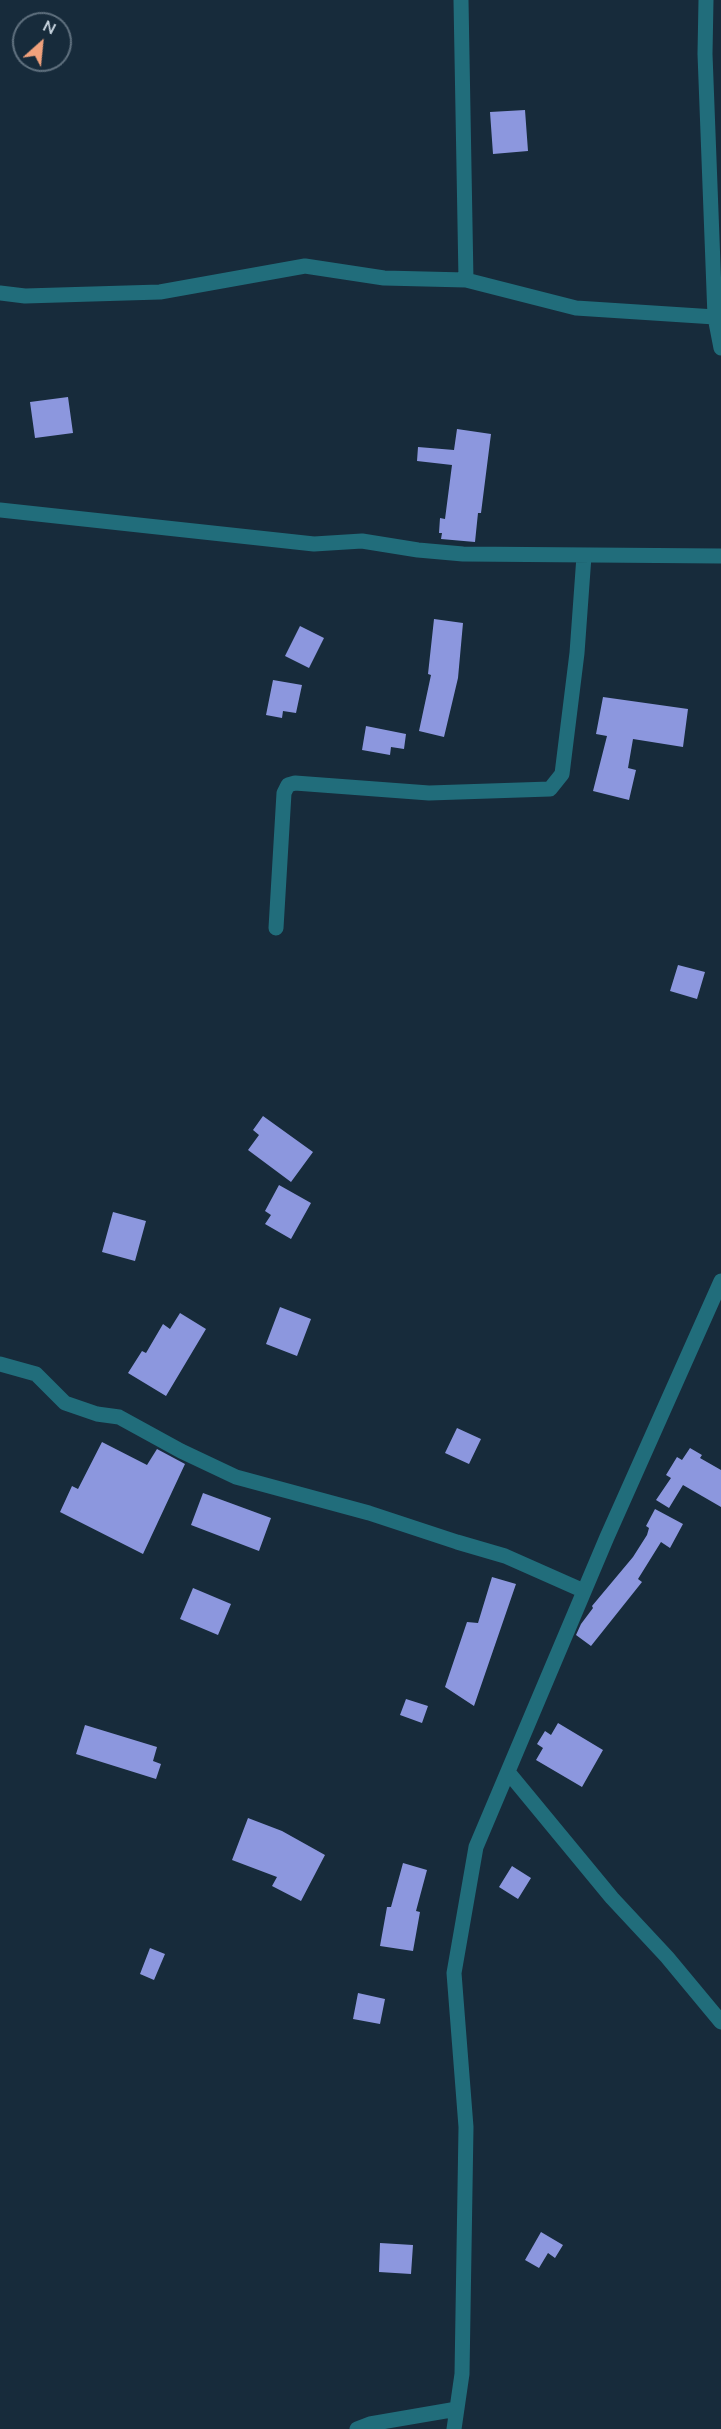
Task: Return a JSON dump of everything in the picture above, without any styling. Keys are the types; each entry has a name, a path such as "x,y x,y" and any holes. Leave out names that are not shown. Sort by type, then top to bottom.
{"street":[{"path":"461,0 466,280"},
{"path":"706,0 705,54 716,317 721,348"},
{"path":"0,293 26,296 160,292 305,266 384,278 466,280 576,308 716,317"},
{"path":"0,510 314,544 362,541 463,554 721,556"},
{"path":"276,928 284,793 288,785 295,783 429,793 550,789 558,782 562,774 576,664 584,556"},
{"path":"454,2429 462,2374 466,2127 454,1973 476,1846 584,1591 721,1281"},
{"path":"0,1364 36,1374 66,1403 119,1417 181,1451 236,1477 369,1513 505,1556 584,1591"},
{"path":"508,1772 612,1898 667,1957 721,2022"},
{"path":"357,2429 370,2424 457,2409"}],"building":[{"path":"525,110 528,151 493,154 490,112"},
{"path":"68,397 73,433 35,438 30,402"},
{"path":"457,429 491,434 475,542 441,539 442,533 439,533 440,518 445,519 452,465 417,461 418,447 454,450"},
{"path":"434,619 463,623 458,678 444,737 419,731 431,675 428,674"},
{"path":"300,626 324,638 309,668 285,656"},
{"path":"273,680 302,685 296,713 283,711 282,718 266,715"},
{"path":"603,697 688,709 683,747 633,739 628,768 636,770 629,800 593,791 607,736 596,734"},
{"path":"366,726 406,734 404,749 391,747 390,755 362,750"},
{"path":"678,965 705,972 697,999 670,991"},
{"path":"263,1116 313,1152 291,1182 248,1150 259,1135 253,1130"},
{"path":"279,1185 311,1203 291,1239 265,1224 271,1215 265,1211"},
{"path":"113,1212 146,1221 135,1261 102,1252"},
{"path":"280,1307 311,1319 297,1356 266,1344"},
{"path":"180,1313 206,1329 166,1396 128,1373 142,1351 146,1353 163,1324 170,1329"},
{"path":"457,1428 481,1439 469,1464 445,1453"},
{"path":"102,1442 147,1465 157,1449 185,1464 143,1554 60,1512 72,1486 78,1489"},
{"path":"690,1448 702,1455 700,1458 721,1470 721,1507 683,1485 669,1508 656,1500 671,1478 666,1475 677,1457 682,1460"},
{"path":"203,1493 271,1518 259,1551 191,1525"},
{"path":"655,1509 683,1524 670,1548 661,1542 638,1579 642,1582 591,1646 576,1635 581,1624 593,1608 592,1606 633,1557 647,1535 649,1528 646,1526"},
{"path":"492,1577 516,1584 474,1706 445,1687 467,1622 478,1623"},
{"path":"193,1588 231,1604 218,1635 180,1619"},
{"path":"406,1699 428,1706 422,1723 400,1715"},
{"path":"558,1723 603,1750 582,1787 536,1760 543,1748 537,1744 545,1731 551,1735"},
{"path":"85,1725 157,1747 153,1761 161,1764 156,1779 76,1754"},
{"path":"248,1818 282,1831 325,1855 301,1901 272,1886 277,1877 232,1860"},
{"path":"403,1863 427,1870 416,1911 420,1912 413,1951 380,1946 387,1907 391,1907"},
{"path":"512,1866 531,1878 518,1899 499,1887"},
{"path":"150,1948 165,1954 154,1980 140,1974"},
{"path":"358,1993 385,1999 380,2024 353,2019"},
{"path":"541,2232 563,2245 555,2258 548,2253 539,2268 525,2260"},
{"path":"380,2243 413,2245 411,2274 379,2272"}]}
